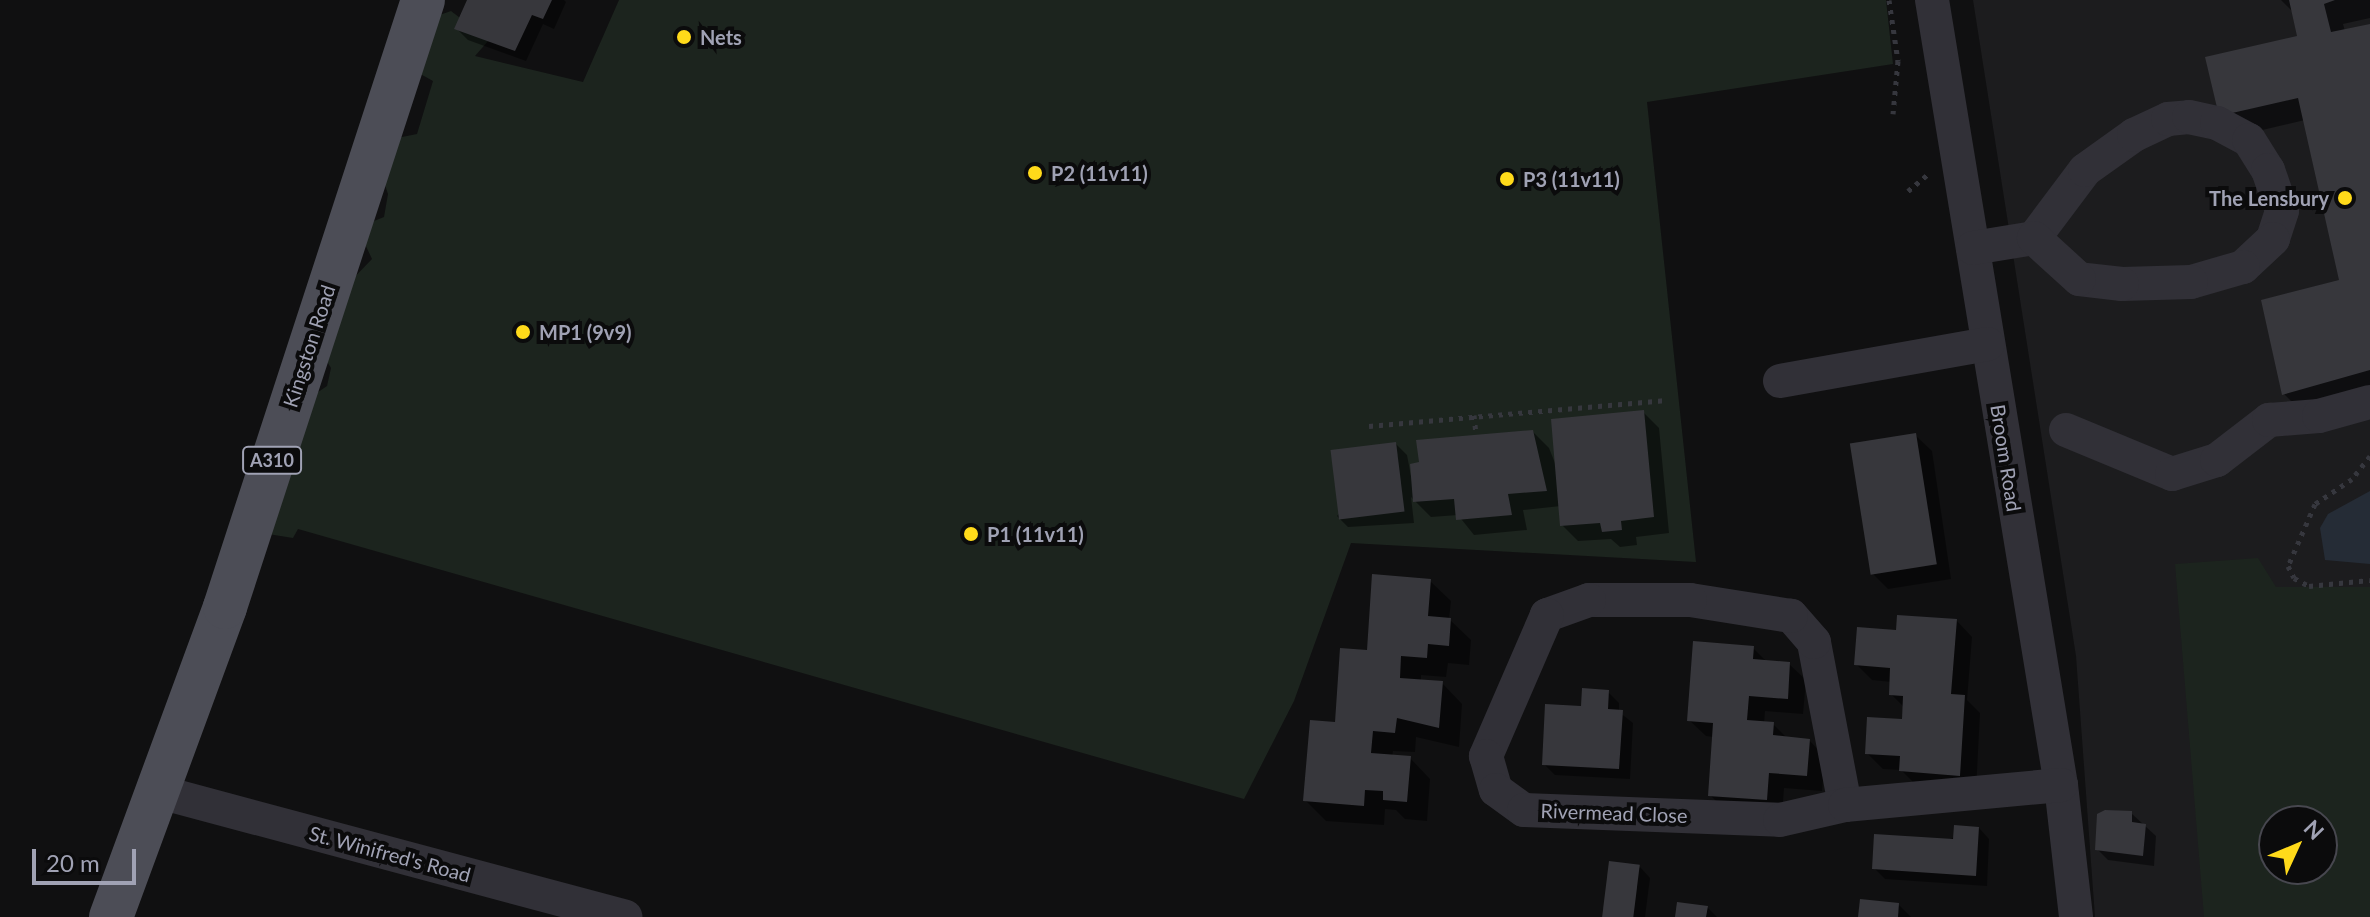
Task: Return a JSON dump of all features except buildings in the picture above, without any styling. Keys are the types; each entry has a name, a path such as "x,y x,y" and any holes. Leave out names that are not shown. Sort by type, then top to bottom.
{"main road":[{"name":"Kingston Road","path":"111,917 225,607 423,0"}],"street":[{"name":"Broom Road","path":"1932,0 2061,785 2076,917"},
{"path":"1973,248 2034,238 2085,170 2134,135 2168,119 2189,117 2217,123 2249,140 2268,170 2282,211 2273,239 2243,267 2191,282 2122,284 2079,279 2034,238"},
{"path":"1780,381 1988,344"},
{"path":"2066,430 2172,474 2217,460 2269,420 2319,416 2370,402"},
{"name":"Rivermead Close","path":"1845,805 1814,642 1791,616 1690,600 1589,600 1547,615 1486,756 1496,790 1524,810 1780,820 1845,805 2061,785"},
{"name":"St. Winifred's Road","path":"156,791 625,917"}],"path":[{"path":"1889,0 1898,61 1893,114"},
{"path":"1369,426 1667,400"},
{"path":"1474,415 1476,434"},
{"path":"2370,456 2352,479 2315,504 2288,566 2294,578 2309,586 2370,580"}],"shaded area":[{"path":"619,0 1886,0 1893,64 1647,102 1696,562 1351,543 1294,701 1244,799 298,529 293,538 268,534 302,403 327,386 331,368 325,358 343,289 372,259 364,242 374,221 384,217 388,194 382,176 392,139 417,134 433,81 415,71 431,18 451,11 489,40 475,56 583,82"},
{"path":"1973,0 2370,0 2370,917 2095,917 2076,656"},
{"path":"2370,491 2370,564 2325,560 2320,528 2328,514"},
{"path":"2258,558 2276,587 2370,587 2370,917 2204,917 2175,564"}],"place":[{"name":"Nets","path":"684,37"},
{"name":"P2 (11v11)","path":"1035,173"},
{"name":"P3 (11v11)","path":"1507,179"},
{"name":"The Lensbury","path":"2345,198"},
{"name":"MP1 (9v9)","path":"523,332"},
{"name":"P1 (11v11)","path":"971,534"}]}
